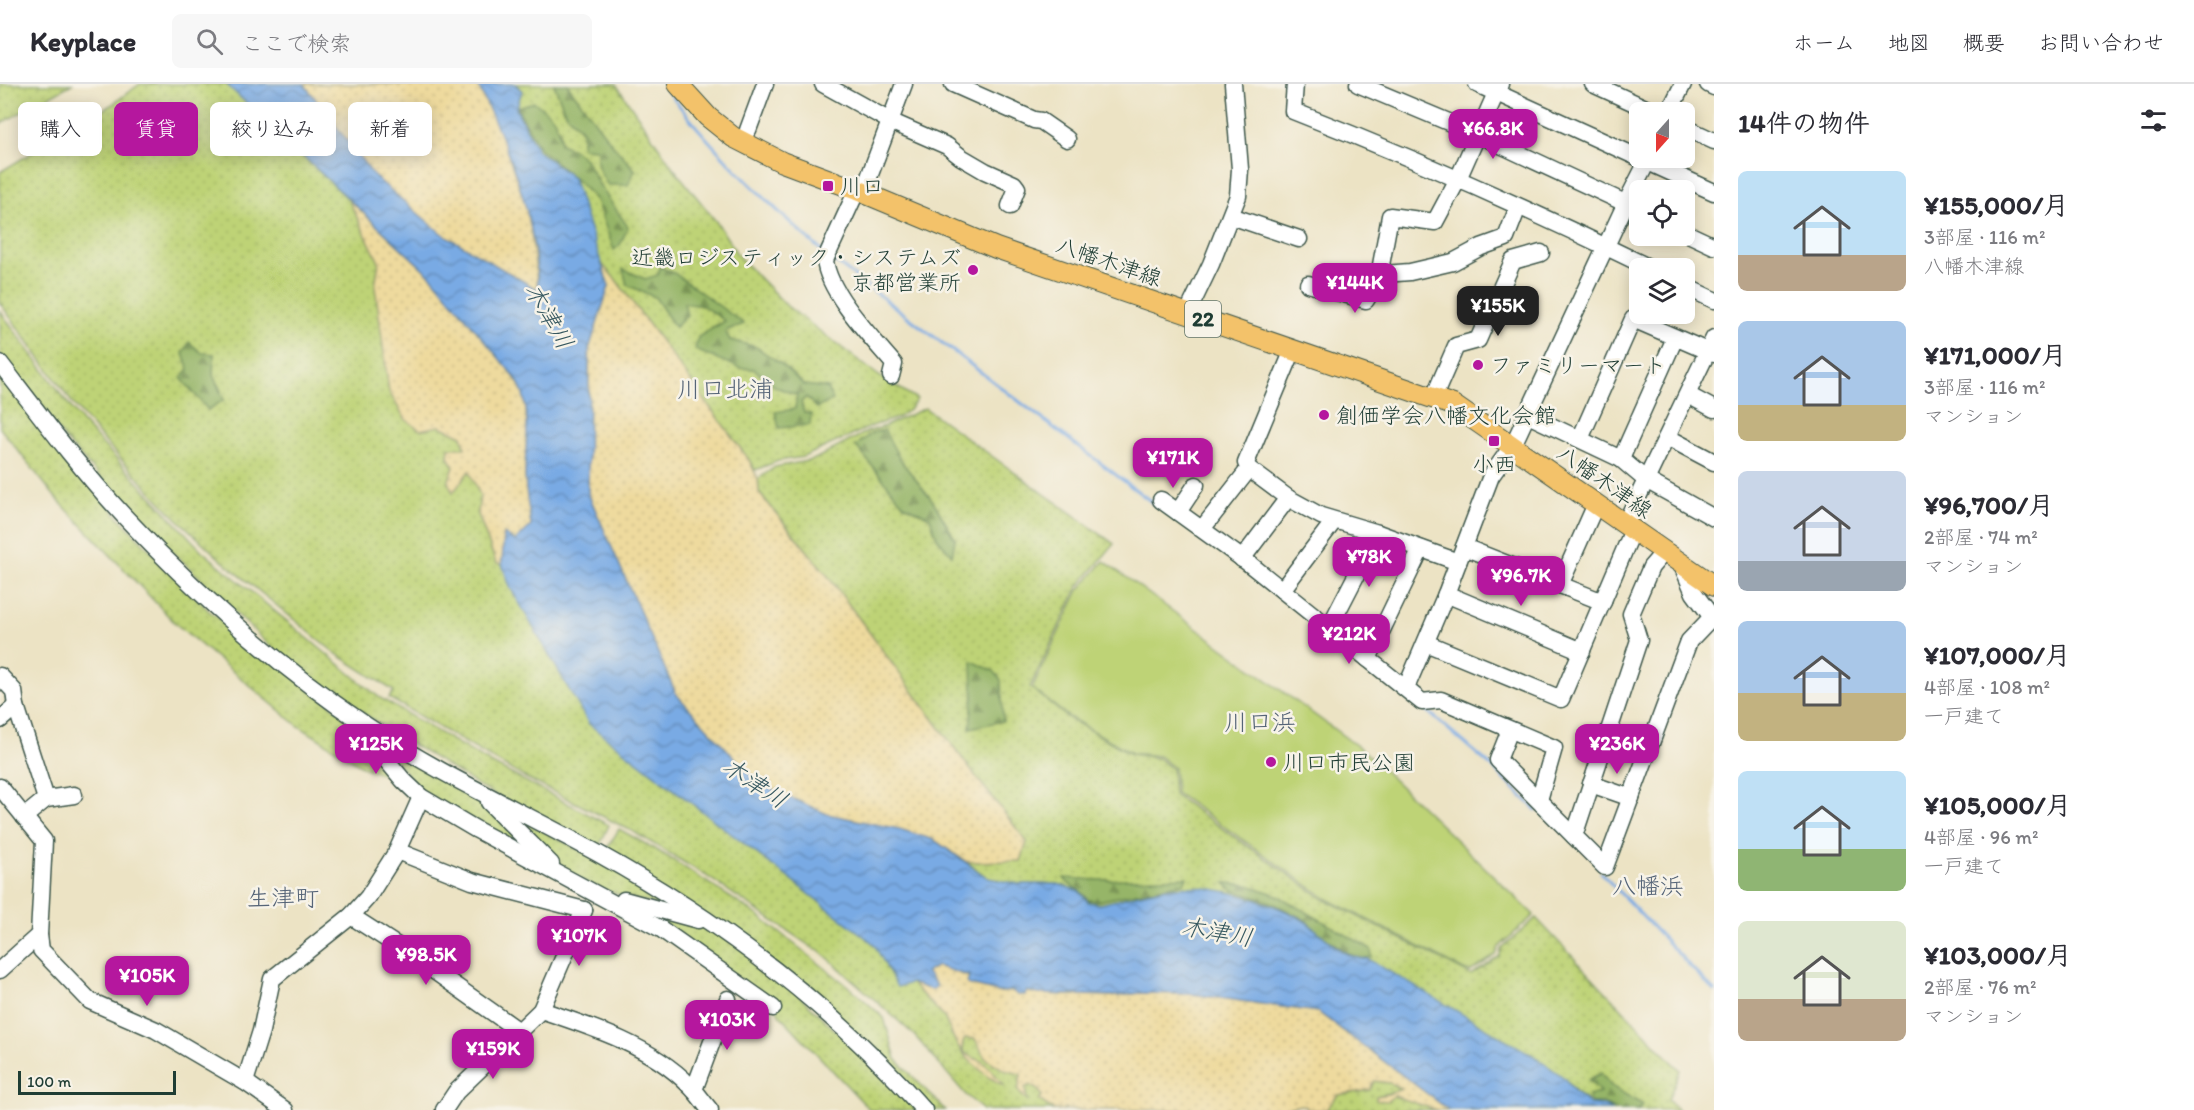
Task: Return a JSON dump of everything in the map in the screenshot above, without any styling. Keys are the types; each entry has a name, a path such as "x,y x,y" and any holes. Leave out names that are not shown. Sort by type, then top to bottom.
{"main road":[{"name":"八幡木津線","path":"678,84 708,117 733,137 782,162 996,248 1453,405 1714,586"}],"street":[{"path":"748,130 765,84"},
{"path":"823,84 890,121 947,146 985,171 1014,184 1017,188 1010,206"},
{"path":"891,376 894,364 853,314 829,279 825,260 860,192 904,84"},
{"path":"953,84 1041,121 1067,139"},
{"path":"1187,314 1238,196 1240,169 1233,84"},
{"path":"1295,84 1293,111 1376,143 1629,258"},
{"path":"1358,84 1477,134 1629,204"},
{"path":"1478,84 1498,88 1629,150"},
{"path":"1593,84 1632,102"},
{"path":"1674,102 1683,84"},
{"path":"1708,84 1714,87"},
{"path":"1384,274 1381,265 1390,216 1435,222 1458,179 1498,88"},
{"path":"1695,132 1714,141"},
{"path":"1666,168 1714,192"},
{"path":"1308,284 1366,300 1378,278 1384,274 1410,272 1454,262 1481,247 1506,238 1518,207"},
{"path":"1406,688 1446,594 1491,476 1513,445 1606,247 1629,212"},
{"path":"1231,216 1299,239"},
{"path":"1695,237 1714,246"},
{"path":"1433,399 1456,346 1478,340 1513,261 1541,253"},
{"path":"1695,291 1714,300"},
{"path":"1426,643 1561,699 1603,602 1646,480 1712,348 1675,338 1633,319 1580,439"},
{"path":"1621,459 1675,338"},
{"path":"1293,350 1246,463 1250,469 1288,498 1334,521 1378,533 1421,549 1461,554 1560,585 1603,602"},
{"path":"0,363 57,438 124,517 197,589 278,660 367,726 484,794 600,854 709,921 791,982 850,1035 924,1110"},
{"path":"1688,395 1714,409"},
{"path":"1526,414 1621,459 1646,480 1714,518"},
{"path":"1667,437 1714,462"},
{"path":"1202,529 1250,469"},
{"path":"1178,512 1196,485"},
{"path":"1242,559 1288,498"},
{"path":"1161,500 1242,559 1422,702 1441,700 1554,748 1539,800"},
{"path":"1560,585 1596,504"},
{"path":"1282,590 1334,521"},
{"path":"1329,628 1378,533"},
{"path":"1368,659 1421,549"},
{"path":"1574,836 1640,640 1631,614 1651,567 1664,552"},
{"path":"1510,730 1498,760 1605,867 1689,641 1713,619 1694,593 1681,563"},
{"path":"1446,594 1582,651"},
{"path":"0,676 14,692 16,706 46,799"},
{"path":"0,720 16,706"},
{"path":"367,726 383,756 421,797 661,929 773,1008"},
{"path":"1591,784 1631,798"},
{"path":"0,787 44,840 39,934 41,950 90,1001 156,1030 245,1082 285,1110"},
{"path":"484,794 489,803 552,865 569,874 581,886 598,890 617,899 706,923 709,921"},
{"path":"24,817 46,799 74,795"},
{"path":"245,1082 261,1031 272,979 351,916 368,897 397,851 421,797"},
{"path":"397,851 472,881 584,910"},
{"path":"581,886 576,900 584,910"},
{"path":"444,1110 456,1092 541,1011 584,910"},
{"path":"351,916 416,958 519,1031"},
{"path":"0,970 39,934"},
{"path":"694,1090 728,999"},
{"path":"541,1011 587,1025 639,1049 666,1065 694,1090 710,1110"}],"green space":[{"path":"0,84 72,84 40,102 18,102 18,114 0,124"},
{"path":"140,84 226,84 245,102 210,102 210,156 302,156 348,199 379,262 375,286 440,426 462,436 465,448 449,448 448,457 454,467 448,482 460,480 469,470 480,495 478,514 496,563 502,564 510,587 589,724 874,944 897,986 911,983 944,1017 956,1043 967,1058 981,1062 964,1051 965,1038 975,1039 1004,1070 1021,1074 1019,1083 1027,1100 1025,1087 1030,1085 1042,1096 1039,1100 1054,1110 983,1110 966,1095 913,1034 819,950 705,875 634,832 522,776 389,698 394,691 335,653 221,560 170,512 74,405 0,303 0,172 27,156 102,156 102,110 114,103 114,156 198,156 198,102 115,102","holes":["214,354 213,375 221,391 182,378 190,369"]},
{"path":"515,84 554,84 565,112 597,149 597,162 635,170 612,144 567,84 616,84 672,166 718,224 739,257 787,306 879,376 917,399 909,410 897,418 872,426 803,457 778,461 755,470 616,280 601,263 573,178 538,151 516,108 522,91","holes":["518,107 560,131 560,144 586,160 610,204 615,249 596,200 540,149","624,270 645,279 674,273 743,324 725,331 730,340 756,347 781,364 804,385 827,388 806,397 801,402 804,413 795,409 797,395 776,387 754,369 740,368 712,327 725,321 703,306 683,303 675,327 655,297 627,285"]},
{"path":"554,84 567,84 612,144 635,170 628,185 608,185 599,168 597,149 582,148 582,130 565,112"},
{"path":"534,102 554,119 560,144 573,149 586,160 598,183 628,227 620,245 614,250 596,200 540,149 517,107"},
{"path":"660,267 674,273 744,324 725,331 730,340 756,347 781,364 804,385 827,388 833,400 817,408 806,397 801,402 804,413 811,414 810,425 779,428 775,412 795,409 797,395 776,387 754,369 740,368 695,350 698,337 725,321 703,306 684,303 687,316 675,327 655,297 627,285 623,269 645,279 658,275"},
{"path":"0,311 81,421 202,551 380,698 494,765 609,825 598,849 484,789 372,719 276,652 127,507 65,439 0,355"},
{"path":"189,342 202,353 214,354 213,375 224,400 208,410 181,378 189,369 183,354"},
{"path":"0,368 120,519 209,611 363,730 398,780 365,768 297,725 176,624 56,498 0,428"},
{"path":"925,408 1114,544 1078,587 1030,687 1068,718 1131,754 1158,758 1172,769 1174,795 1324,899 1471,975 1499,957 1502,948 1536,918 1680,1070 1668,1100 1678,1110 1638,1110 1642,1105 1611,1086 1601,1092 1603,1103 1614,1110 1587,1100 1576,1092 1566,1079 1341,950 1322,935 1371,949 1248,885 1226,883 1232,890 1270,902 1306,920 1313,927 1305,921 1257,900 1099,904 1088,902 1058,884 1019,884 988,878 967,862 1021,861 1027,842 970,769 824,571 759,492 758,479 775,467 813,460 867,432","holes":["884,431 901,461 933,501 955,539 952,554 937,538 930,517 904,505 856,446","973,662 1003,721 973,697","1065,879 1097,880 1143,891 1098,901 1088,900 1082,891"]},
{"path":"884,430 901,461 933,501 955,539 952,555 937,538 930,517 904,505 856,446 872,433"},
{"name":"川口市民公園","path":"1104,561 1364,751 1534,915 1499,947 1496,955 1470,972 1464,970 1326,898 1176,793 1174,768 1159,756 1132,753 1069,717 1032,688 1079,590"},
{"path":"972,661 994,671 1001,680 1003,721 970,728 973,697"},
{"path":"376,736 479,800 547,865 423,794"},
{"path":"493,805 593,857 689,913 614,893 578,878 527,837"},
{"path":"619,829 665,855 756,914 853,990 884,1018 896,1059 945,1110 931,1110 855,1033 603,855"},
{"path":"1187,877 1184,883 1098,901 1088,900 1064,878 1098,880"},
{"path":"1225,883 1248,885 1277,895 1371,949 1372,957 1358,959 1319,934 1306,920 1270,902 1232,890"},
{"path":"622,903 714,929 787,984 918,1110 870,1110 779,1014 776,1006"},
{"path":"1601,1073 1611,1086 1643,1105 1638,1110 1614,1110 1603,1103 1590,1103 1589,1096 1600,1092 1588,1080"},
{"path":"1373,1081 1390,1083 1402,1090 1376,1096 1394,1096 1437,1110 1326,1110 1338,1095 1370,1090"}],"sand":[{"path":"304,84 477,84 500,132 529,214 538,290 441,233 374,176 359,156 432,156 432,102 348,102 348,142 336,126 336,102 318,102"},
{"path":"348,199 433,278 507,366 525,394 527,429 525,476 531,526 515,542 504,535 502,564 496,563 478,514 480,495 469,471 453,493 448,482 454,467 448,457 449,448 465,448 462,436 440,426 420,430 405,419 389,392 375,286 379,262"},
{"path":"601,263 749,460 758,479 759,493 824,571 970,769 1027,842 1021,861 967,862 934,840 899,829 827,814 758,783 676,694 588,493 589,349 609,286"},
{"path":"937,966 969,977 967,984 998,992 1027,991 1038,994 1118,996 1139,993 1192,994 1318,1012 1449,1110 1437,1110 1394,1096 1387,1101 1376,1100 1376,1096 1402,1089 1390,1083 1374,1081 1370,1090 1338,1095 1326,1110 1306,1110 1307,1107 1301,1105 1276,1110 1068,1110 1065,1108 1065,1110 1054,1110 1039,1100 1042,1096 1039,1091 1030,1085 1025,1088 1027,1101 1018,1091 1021,1074 1004,1070 985,1058 975,1039 965,1038 963,1051 984,1063 1005,1086 988,1077 967,1058 956,1043 944,1017 911,983 932,990 925,972"}],"water":[{"path":"226,84 304,84 318,102 245,102"},
{"name":"木津川","path":"477,84 515,84 522,91 516,109 538,151 573,178 609,286 589,349 588,493 676,694 758,783 827,814 899,829 934,840 988,878 1019,884 1058,884 1079,891 1088,902 1099,904 1156,890 1189,887 1241,895 1275,907 1311,925 1341,951 1358,958 1368,959 1534,1056 1566,1079 1574,1091 1589,1104 1602,1105 1612,1110 1449,1110 1318,1012 1192,994 1139,993 1118,996 1038,994 1027,991 1025,995 1017,995 1013,991 998,992 967,984 969,976 937,966 926,972 937,986 932,990 911,983 897,987 874,944 589,724 510,587 502,564 504,534 515,541 531,526 525,480 527,414 522,391 517,380 433,278 303,156 336,156 336,126 348,142 348,156 359,156 374,176 441,233 538,290 532,236 519,184"}],"waterway":[{"path":"663,84 718,151 759,193 823,252"},
{"path":"833,260 1157,506"},
{"path":"1425,709 1490,765 1536,810"},
{"path":"1601,873 1714,991"}],"place":[{"name":"川口","path":"828,186"},
{"name":"近畿ロジスティック・システムズ 京都営業所","path":"973,270"},
{"name":"ファミリーマート","path":"1478,365"},
{"name":"創価学会八幡文化会館","path":"1324,415"},
{"name":"小西","path":"1494,441"},
{"name":"川口市民公園","path":"1271,762"}],"district":[{"name":"川口北浦","path":"725,389"},
{"name":"川口浜","path":"1260,722"},
{"name":"八幡浜","path":"1648,886"},
{"name":"生津町","path":"283,898"}]}
